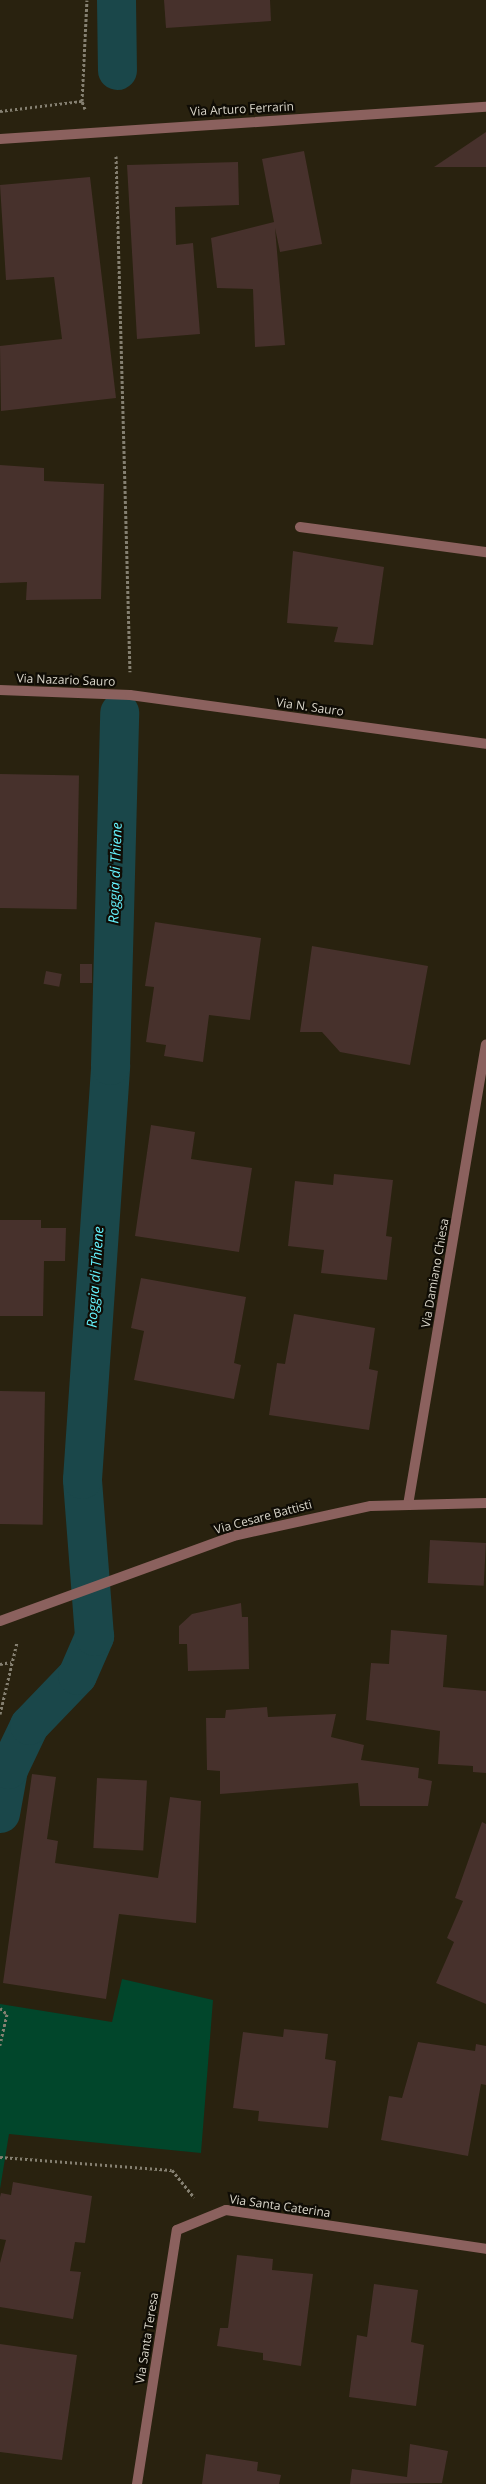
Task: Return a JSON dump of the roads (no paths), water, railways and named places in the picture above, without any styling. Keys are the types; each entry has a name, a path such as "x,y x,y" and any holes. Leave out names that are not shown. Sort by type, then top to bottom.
{"street":[{"name":"Via Arturo Ferrarin","path":"0,139 95,130 486,107"},
{"path":"300,527 486,552"},
{"name":"Via Nazario Sauro","path":"0,690 130,695"},
{"name":"Via N. Sauro","path":"130,695 486,744"},
{"name":"Via Damiano Chiesa","path":"408,1505 486,1045"},
{"name":"Via Cesare Battisti","path":"0,1621 233,1536 326,1514 408,1505 486,1503"},
{"name":"Via Santa Caterina","path":"207,2214 226,2210 486,2249"},
{"name":"Via Santa Teresa","path":"138,2484 177,2230 207,2214"}],"waterway":[{"name":"Roggia di Thiene","path":"116,0 117,70"},
{"name":"Roggia di Thiene","path":"0,1813 8,1769 29,1725 77,1675 94,1636 82,1479 110,1065 119,712"}]}
